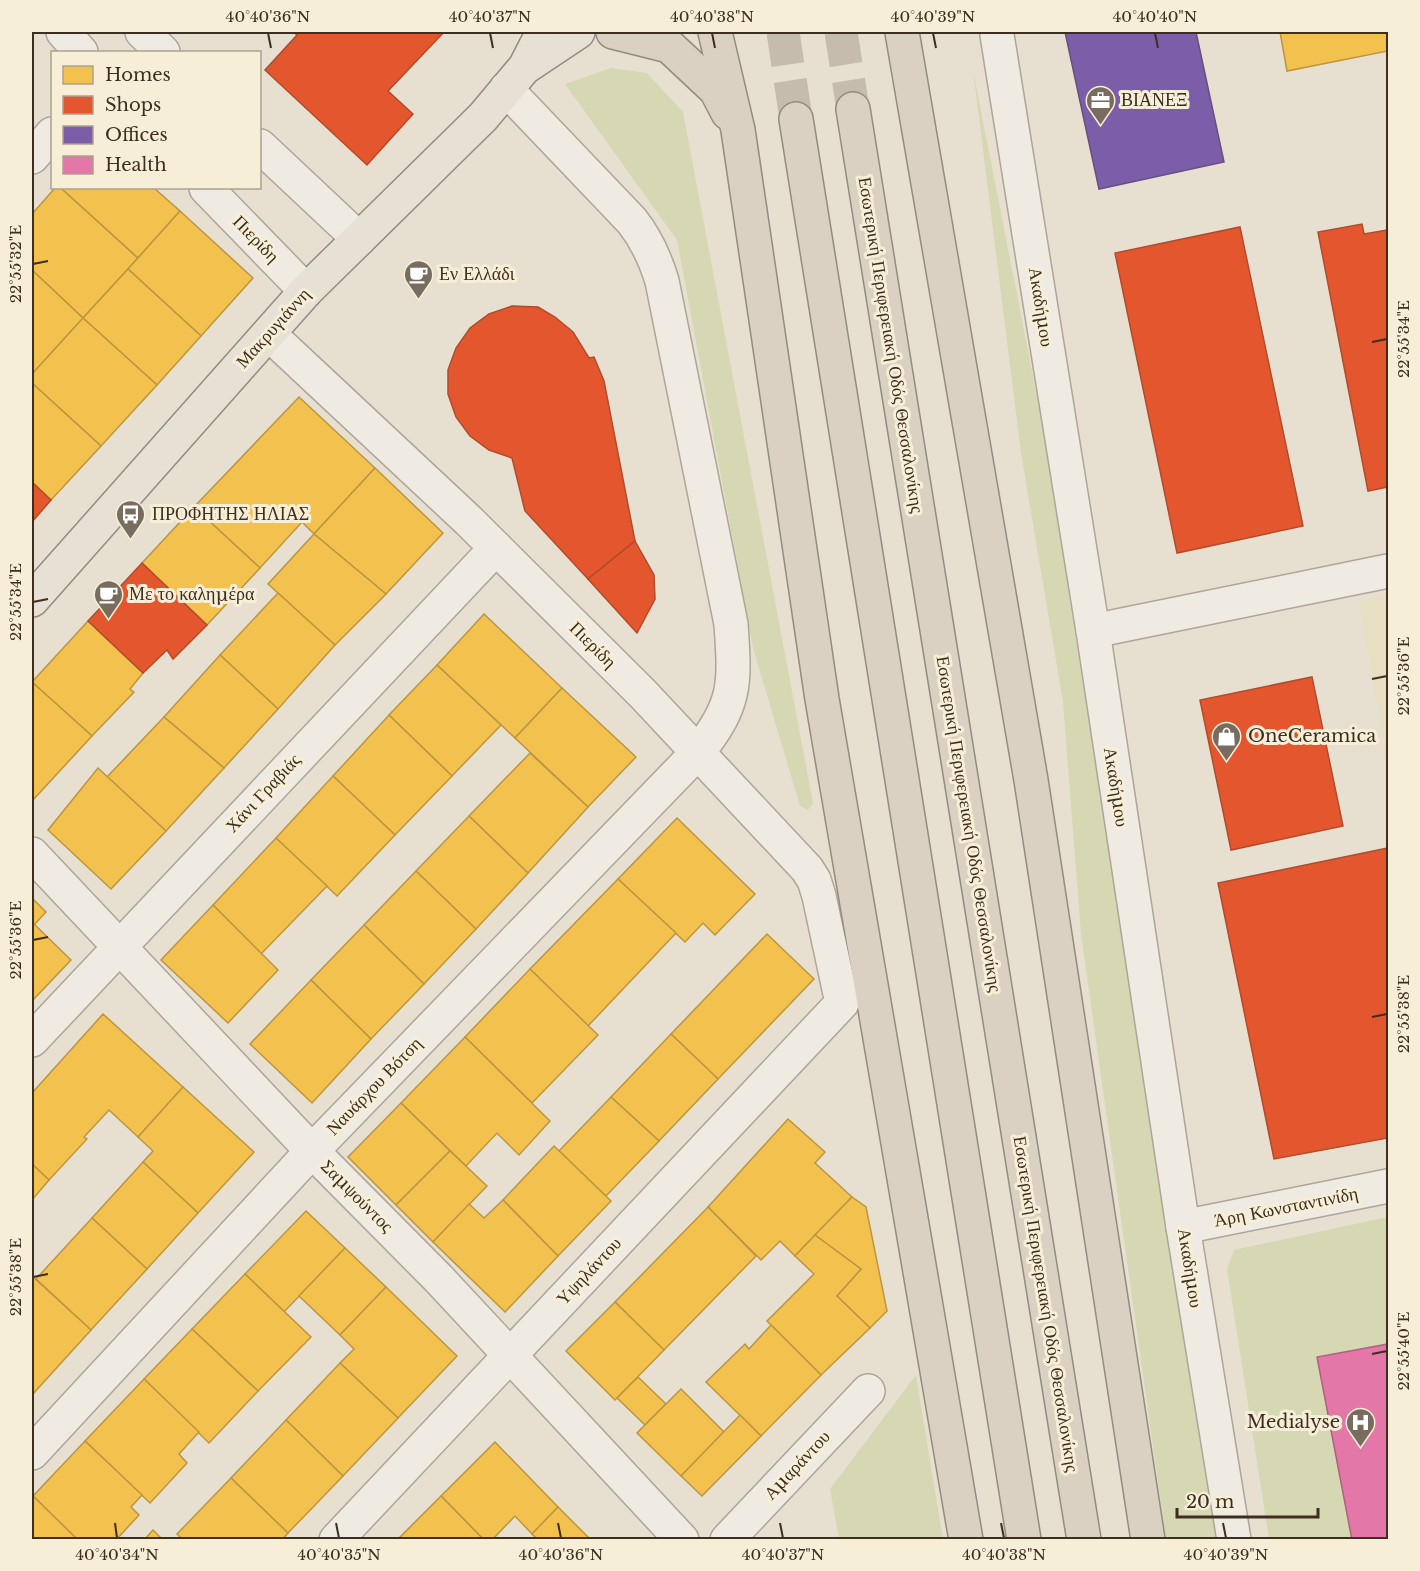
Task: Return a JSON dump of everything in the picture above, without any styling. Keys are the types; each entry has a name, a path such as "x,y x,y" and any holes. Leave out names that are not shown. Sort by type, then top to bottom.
{"highway":[{"path":"613,32 669,46 716,90 738,130"},
{"path":"715,32 738,130 822,699 966,1539"},
{"path":"902,32 1032,780 1148,1539"},
{"name":"Εσωτερική Περιφερειακή Οδός Θεσσαλονίκης","path":"853,109 1084,1539"},
{"path":"796,119 1024,1539"}],"main road":[{"name":"Μακρυγιάννη","path":"32,600 306,291 483,117 516,78 543,32"},
{"name":"Μακρυγιάννη","path":"516,78 578,32"}],"street":[{"path":"63,32 80,51"},
{"path":"142,32 162,51"},
{"name":"Ακαδήμου","path":"997,35 1093,631 1183,1227 1234,1539"},
{"name":"Ναυάρχου Βότση","path":"32,1453 312,1151 698,752 725,713 730,700 734,665 731,624 662,281 654,256 637,227 516,78"},
{"path":"32,157 51,135"},
{"path":"261,147 359,239"},
{"name":"Πιερίδη","path":"207,189 306,291"},
{"name":"Πιερίδη","path":"269,334 496,548 698,752 807,869 814,880 819,896 842,1003"},
{"name":"Χάνι Γραβιάς","path":"32,1040 119,945 496,548"},
{"path":"1093,631 1389,571"},
{"name":"Σαμψούντος","path":"32,854 312,1151 438,1278 682,1539"},
{"name":"Υψηλάντου","path":"336,1539 842,1003"},
{"name":"Άρη Κωνσταντινίδη","path":"1183,1227 1389,1186"},
{"name":"Αμαράντου","path":"727,1539 868,1390"}],"shaded area":[{"path":"1388,595 1388,769 1359,601"}],"green space":[{"path":"611,68 647,73 683,112 813,803 808,810 800,806 753,648 677,240 565,84"},
{"path":"973,70 1041,417 1217,1539 1166,1539 1081,934 1063,702 1021,453"},
{"path":"1388,1217 1388,1539 1269,1539 1227,1269 1234,1250"},
{"path":"916,1375 943,1539 839,1539 830,1489"}],"building: Homes":[{"path":"1280,32 1388,32 1388,51 1287,71"},
{"path":"54,189 62,189 138,258 83,318 32,270 32,214"},
{"path":"62,189 155,189 180,211 138,258"},
{"path":"180,211 253,278 201,336 128,269"},
{"path":"128,269 201,336 157,385 83,318"},
{"path":"32,270 83,318 34,372 32,370"},
{"path":"83,318 157,385 101,446 32,383 32,374"},
{"path":"32,383 101,446 51,500 32,482"},
{"path":"299,397 375,468 314,534 302,522 260,568 194,507"},
{"path":"375,468 443,533 386,594 314,534"},
{"path":"194,507 260,568 207,625 142,563"},
{"path":"314,534 386,594 335,645 268,584"},
{"path":"278,593 335,645 278,709 220,655"},
{"path":"484,614 562,688 515,738 437,665"},
{"path":"88,621 143,673 130,689 134,692 92,736 32,682"},
{"path":"220,655 278,709 224,768 164,717"},
{"path":"437,665 501,725 452,776 389,715"},
{"path":"32,682 92,736 32,801"},
{"path":"562,688 636,757 588,807 515,738"},
{"path":"389,715 452,776 395,835 333,776"},
{"path":"164,717 224,768 166,831 107,777"},
{"path":"530,753 588,807 528,873 469,816"},
{"path":"98,768 166,831 111,889 48,830"},
{"path":"333,776 395,835 337,896 276,838"},
{"path":"469,816 528,873 476,929 416,871"},
{"path":"677,818 755,894 715,935 703,923 685,942 618,879"},
{"path":"276,838 327,886 261,954 213,905"},
{"path":"416,871 476,929 424,984 364,925"},
{"path":"618,879 676,933 588,1026 530,969"},
{"path":"32,898 46,912 32,927"},
{"path":"213,905 278,970 228,1023 161,960"},
{"path":"34,924 71,960 32,1001 32,927"},
{"path":"364,925 424,984 371,1039 311,980"},
{"path":"767,934 814,979 718,1079 671,1034"},
{"path":"530,969 598,1035 532,1103 465,1037"},
{"path":"311,980 371,1039 312,1103 250,1044"},
{"path":"103,1014 183,1087 138,1137 109,1110 84,1137 87,1139 49,1180 32,1164 32,1093"},
{"path":"671,1034 718,1079 659,1141 611,1097"},
{"path":"465,1037 550,1121 519,1155 497,1133 466,1166 401,1103"},
{"path":"183,1087 254,1152 198,1213 143,1162 153,1151 138,1137"},
{"path":"611,1097 659,1141 606,1196 559,1151"},
{"path":"401,1103 450,1151 396,1205 348,1157"},
{"path":"788,1119 825,1152 815,1163 852,1197 795,1256 780,1241 761,1260 708,1207"},
{"path":"554,1146 611,1201 558,1256 503,1200"},
{"path":"450,1151 487,1186 433,1242 396,1205"},
{"path":"143,1162 198,1213 147,1269 92,1218"},
{"path":"32,1164 49,1180 32,1200"},
{"path":"852,1197 866,1207 887,1311 870,1328 837,1296 861,1269 815,1235"},
{"path":"503,1200 558,1256 505,1312 433,1242 469,1204 484,1218"},
{"path":"708,1207 756,1256 664,1350 615,1302"},
{"path":"306,1211 345,1248 284,1312 245,1274"},
{"path":"92,1218 147,1269 91,1330 36,1279"},
{"path":"815,1235 861,1269 837,1296 870,1328 821,1375 767,1321 814,1274 795,1256"},
{"path":"345,1248 386,1287 340,1335 299,1296"},
{"path":"245,1274 311,1337 258,1391 192,1329"},
{"path":"32,1276 91,1330 32,1395"},
{"path":"386,1287 457,1356 398,1418 340,1363 354,1349 340,1335"},
{"path":"615,1302 664,1350 615,1400 566,1351"},
{"path":"771,1325 821,1375 761,1436 706,1382 745,1344 749,1349"},
{"path":"192,1329 258,1391 209,1443 144,1379"},
{"path":"340,1363 398,1418 343,1476 286,1420"},
{"path":"638,1377 666,1404 645,1425 617,1398"},
{"path":"144,1379 199,1432 179,1454 187,1463 150,1503 85,1441"},
{"path":"681,1389 724,1432 681,1476 637,1433"},
{"path":"740,1415 761,1436 702,1496 681,1476"},
{"path":"286,1420 343,1476 288,1533 231,1478"},
{"path":"85,1441 142,1495 131,1507 139,1515 116,1540 78,1540 33,1496"},
{"path":"495,1442 558,1507 532,1534 515,1516 492,1540 484,1540 441,1496"},
{"path":"231,1478 288,1533 282,1540 183,1540 177,1534"},
{"path":"33,1496 78,1540 32,1540"},
{"path":"441,1496 484,1540 401,1540 399,1538"},
{"path":"558,1507 591,1540 538,1540 532,1534"},
{"path":"153,1530 163,1540 144,1540"}],"building: Shops":[{"path":"293,32 444,32 388,91 413,114 367,165 265,70 297,35"},
{"path":"1362,224 1364,234 1388,230 1388,487 1368,491 1318,232"},
{"path":"1240,227 1303,526 1177,553 1115,253"},
{"path":"512,306 538,307 555,317 573,332 589,358 594,357 604,381 635,541 588,579 525,511 512,458 489,450 470,436 456,417 448,394 448,370 456,348 470,328 489,314"},
{"path":"32,482 51,500 32,522"},
{"path":"635,541 654,575 655,599 637,633 588,579"},
{"path":"142,563 207,625 173,659 167,650 143,673 88,621"},
{"path":"1312,677 1343,826 1231,850 1200,700"},
{"path":"1388,848 1388,1138 1274,1159 1218,883"}],"building: Offices":[{"path":"1065,32 1196,32 1224,162 1099,189"}],"building: Health":[{"name":"Medialyse","path":"1388,1344 1388,1540 1352,1540 1317,1357"}],"tunnel":[{"path":"783,32 796,119"},
{"path":"841,32 853,109"}],"place":[{"name":"ΒΙΑΝΕΞ","path":"1100,126"},
{"name":"Εν Ελλάδι","path":"418,300"},
{"name":"ΠΡΟΦΗΤΗΣ ΗΛΙΑΣ","path":"131,540"},
{"name":"Με το καλημέρα","path":"108,620"},
{"name":"OneCeramica","path":"1227,762"},
{"name":"Medialyse","path":"1361,1448"}]}
